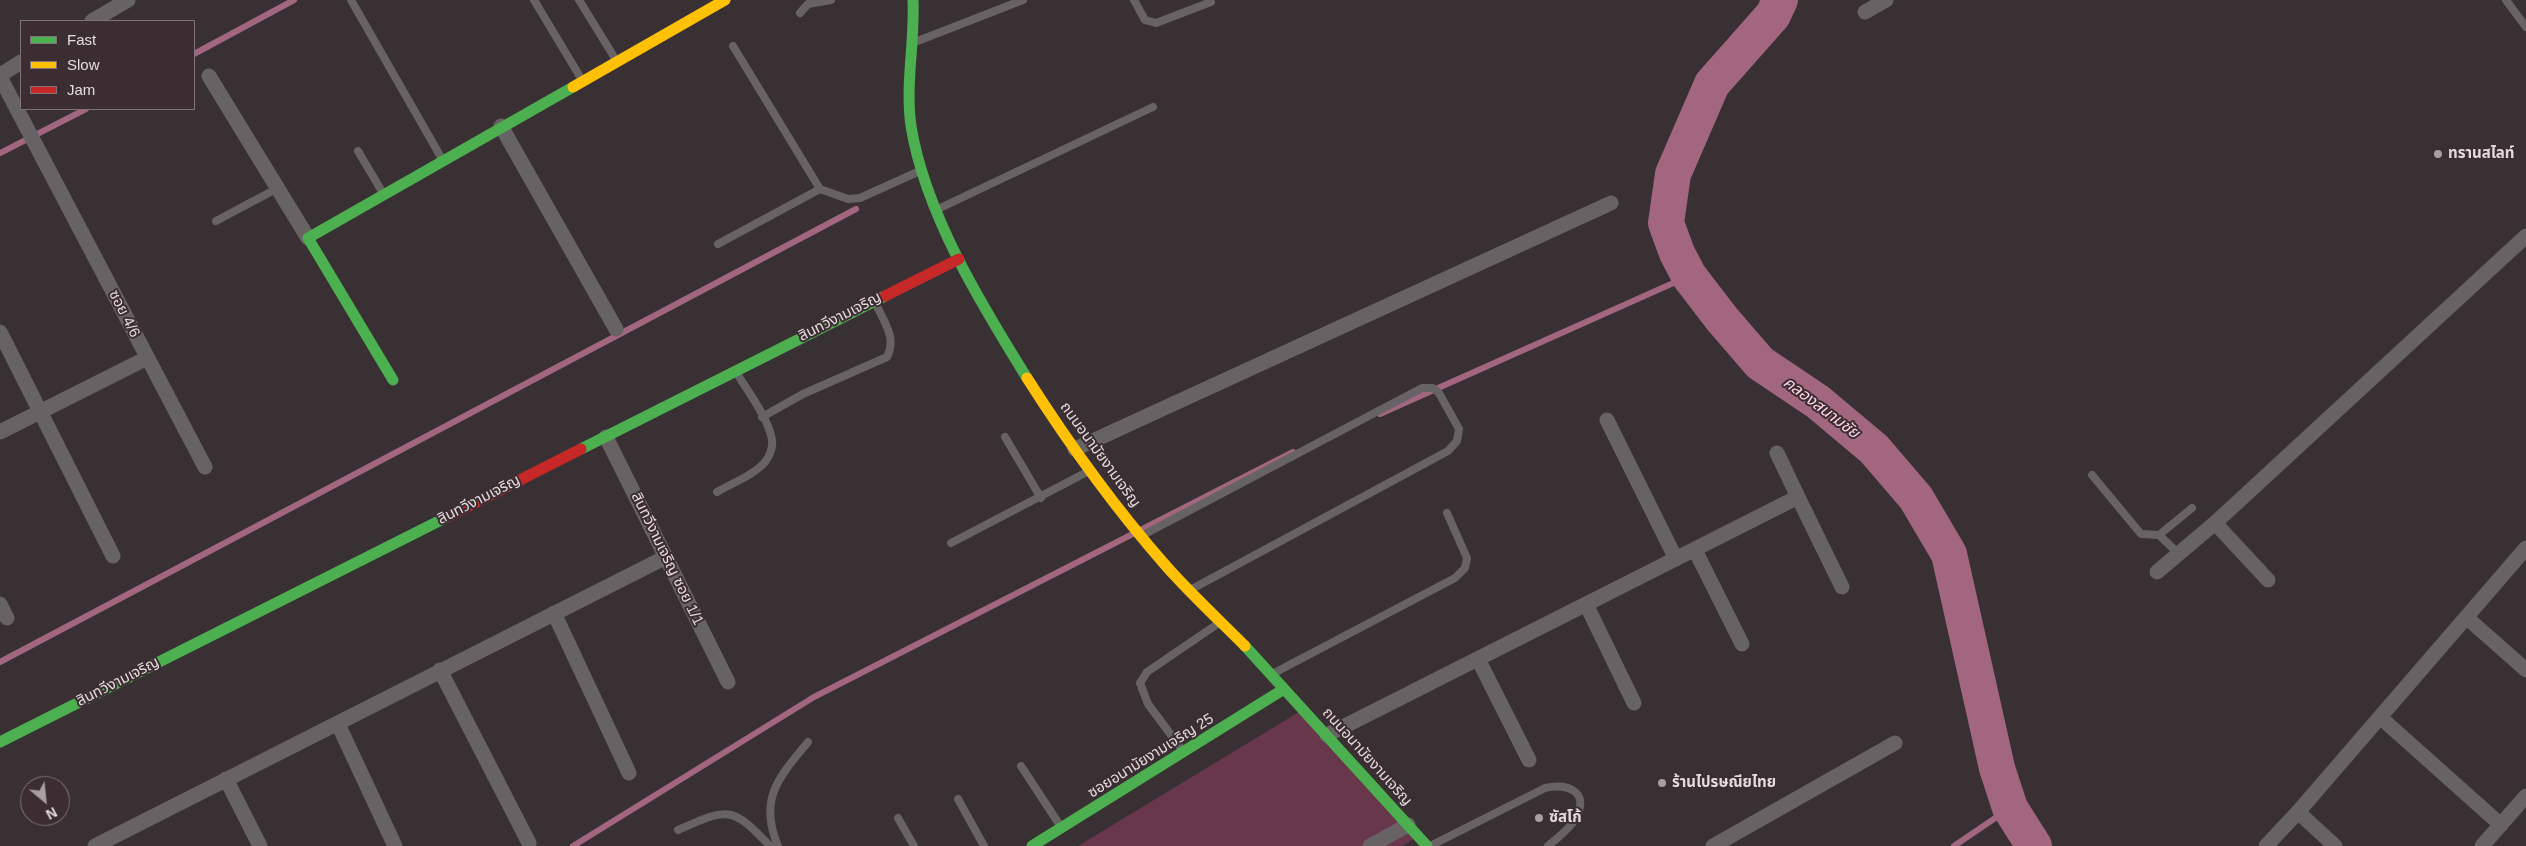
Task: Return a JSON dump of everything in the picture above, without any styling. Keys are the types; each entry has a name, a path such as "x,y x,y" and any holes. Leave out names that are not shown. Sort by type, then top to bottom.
{"street":[{"path":"94,20 128,0"},
{"name":"ถนนอนามัยงามเจริญ","path":"914,0 914,42 908,107 915,143 937,210 959,259 1019,364 1075,450 1142,536 1190,591 1272,674 1429,846"},
{"path":"1865,12 1886,0"},
{"path":"308,238 720,1"},
{"path":"0,76 20,63"},
{"name":"ซอย 4/6","path":"0,76 205,466"},
{"path":"209,76 392,380"},
{"path":"501,126 616,329"},
{"path":"1075,450 1611,203"},
{"path":"2157,572 2215,523 2526,236"},
{"name":"สินทวีงามเจริญ","path":"0,742 606,437 735,370 959,259"},
{"path":"0,332 113,556"},
{"path":"0,432 147,358"},
{"path":"1608,420 1676,559"},
{"name":"สินทวีงามเจริญ ซอย 1/1","path":"606,437 728,682"},
{"path":"1777,453 1842,587"},
{"path":"1327,735 1798,497"},
{"path":"2215,523 2268,580"},
{"path":"2266,846 2298,812 2526,548"},
{"path":"1695,550 1742,644"},
{"path":"95,846 117,841 226,779 666,557"},
{"path":"0,604 7,618"},
{"path":"1586,604 1634,703"},
{"path":"554,612 629,773"},
{"path":"2466,617 2526,670"},
{"path":"1478,660 1529,760"},
{"path":"440,670 530,843"},
{"name":"ซอยอนามัยงามเจริญ 25","path":"1032,846 1284,689"},
{"path":"2380,717 2501,825"},
{"path":"338,724 395,846"},
{"path":"1713,846 1895,743"},
{"path":"226,779 260,846"},
{"path":"2482,846 2526,796"},
{"path":"2298,812 2336,846"},
{"path":"1370,846 1408,824"}],"lane":[{"path":"351,0 442,160"},
{"path":"534,0 583,81"},
{"path":"579,0 617,61"},
{"path":"800,12 808,4 831,0"},
{"path":"914,42 1023,0"},
{"path":"1134,0 1145,20 1156,23 1211,2"},
{"path":"2506,0 2526,27"},
{"path":"733,46 820,189 848,199 860,198 923,170"},
{"path":"937,210 1153,107"},
{"path":"358,151 384,195"},
{"path":"216,221 278,188"},
{"path":"718,244 820,189"},
{"path":"762,417 803,394 887,357 892,347 891,337 874,300"},
{"path":"717,492 757,469 766,461 771,452 772,440 762,417 735,370"},
{"path":"1142,536 1422,388 1432,388 1439,393 1459,429 1457,440 1448,451 1190,591"},
{"path":"1005,437 1040,498"},
{"path":"951,543 1040,498 1090,470"},
{"path":"2092,475 2141,534 2159,536 2179,554"},
{"path":"2159,536 2192,508"},
{"path":"1272,674 1455,578 1465,568 1467,558 1447,513"},
{"path":"1184,753 1148,704 1140,683 1147,672 1220,622"},
{"path":"778,846 772,820 771,798 779,778 808,742"},
{"path":"1021,766 1062,828"},
{"path":"1429,846 1545,788 1560,785 1571,787 1578,796 1580,808 1576,820 1548,846"},
{"path":"958,799 984,846"},
{"path":"678,830 722,812 733,814 748,822 770,846"},
{"path":"898,818 914,846"}],"shaded area":[{"path":"1304,709 1420,835 1402,846 1078,846"}],"waterway":[{"path":"195,53 294,0"},
{"name":"คลองสนามชัย","path":"1780,0 1773,15 1712,84 1673,174 1666,223 1677,253 1689,276 1722,319 1760,363 1818,402 1874,449 1916,498 1949,554 1997,768 2010,808 2034,846"},
{"path":"0,153 84,110"},
{"path":"0,662 856,209"},
{"path":"1380,414 1689,276"},
{"path":"573,846 814,697 1293,452"},
{"path":"1954,846 2010,808"}],"traffic: fast":[{"path":"913,0 909,110 918,159 929,192 957,257 991,320 1027,378"},
{"path":"393,380 308,238 573,87"},
{"path":"581,449 885,296"},
{"path":"0,742 445,518"},
{"path":"1245,646 1427,846"},
{"path":"1032,846 1284,689"}],"traffic: slow":[{"path":"573,87 725,0"},
{"path":"1027,378 1059,427 1129,522 1176,577 1245,646"}],"traffic: jam":[{"path":"885,296 959,259"},
{"path":"445,518 581,449"}],"place":[{"name":"ทรานสไลท์","path":"2438,154"},
{"name":"ร้านไปรษณียไทย","path":"1662,783"},
{"name":"ซัสโก้","path":"1539,818"}]}
